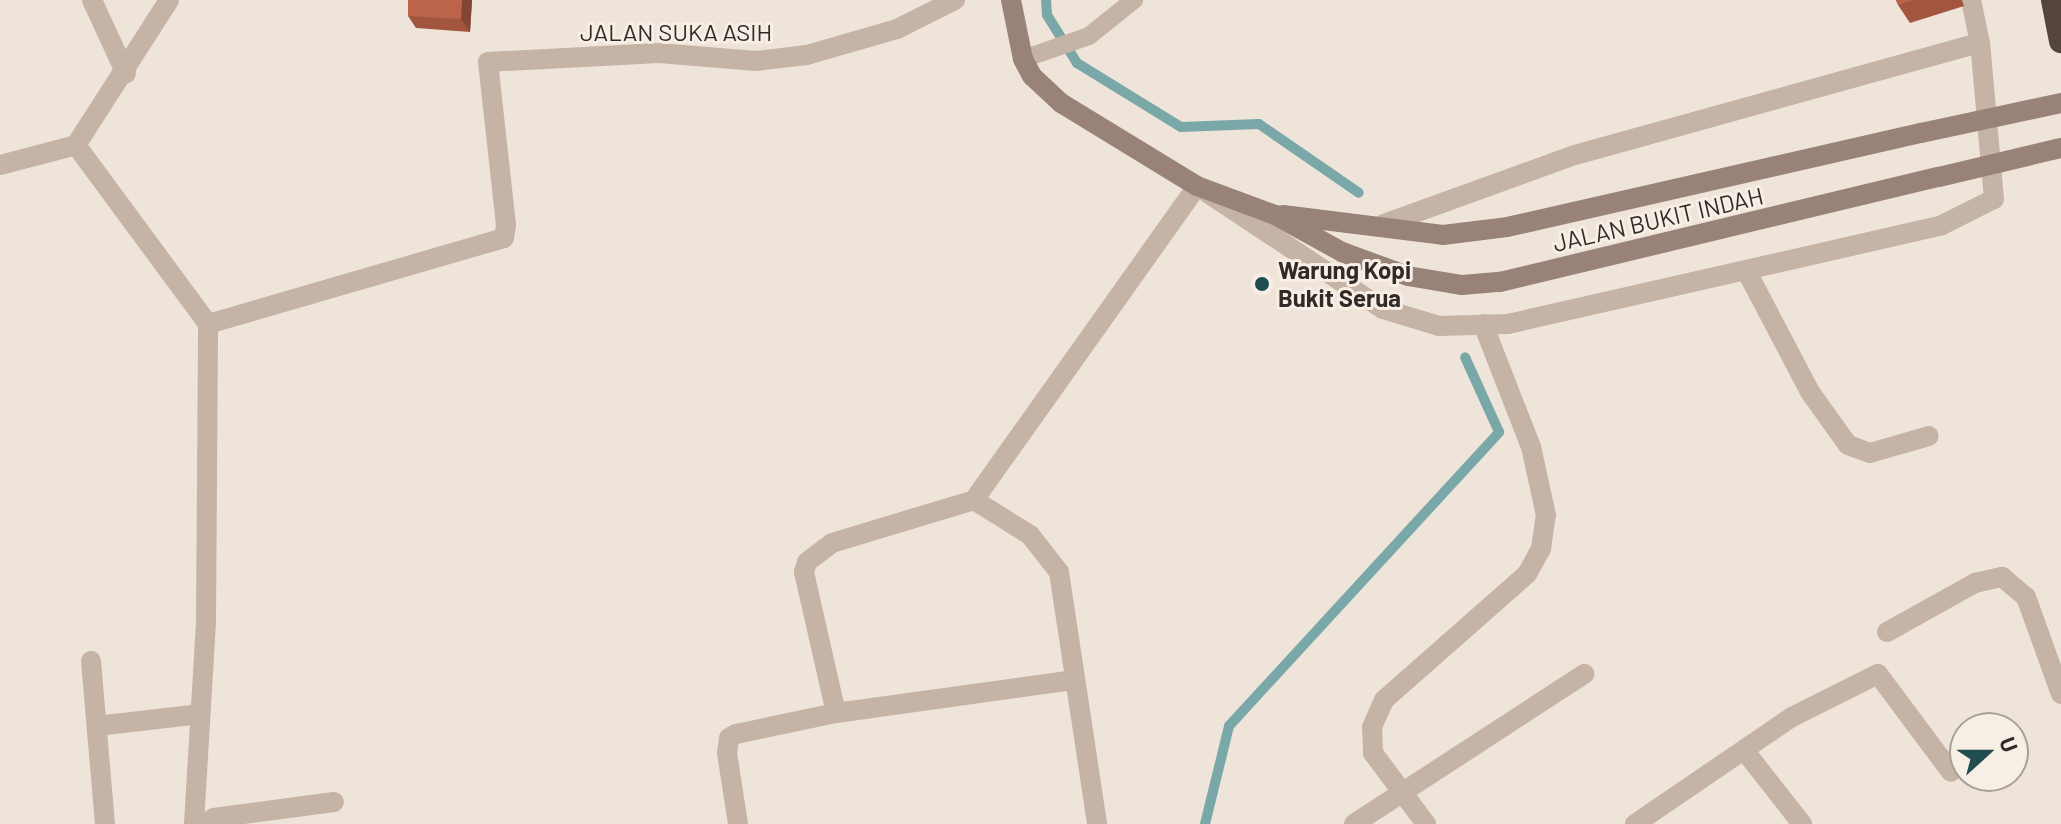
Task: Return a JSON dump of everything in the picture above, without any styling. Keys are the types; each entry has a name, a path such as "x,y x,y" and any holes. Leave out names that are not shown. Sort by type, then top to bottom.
{"highway":[{"path":"2053,0 2061,41"}],"main road":[{"name":"JALAN BUKIT INDAH","path":"1011,0 1023,59 1032,76 1061,103 1197,186 1275,215 1342,252 1408,276 1462,285 1652,249 2061,148"},
{"name":"JALAN BUKIT INDAH","path":"1275,215 1384,224 1443,235 1507,227 2061,103"}],"street":[{"path":"92,0 126,74"},
{"path":"0,165 76,145 126,74 169,0"},
{"name":"JALAN SUKA ASIH","path":"208,324 504,238 488,62 659,53 756,61 807,55 897,29 955,0"},
{"path":"836,713 804,572 807,562 832,543 974,500 1197,186 1383,309 1439,326 1508,324 1940,226 1994,199 1980,43 1971,0"},
{"path":"1384,224 1575,155 1980,43"},
{"path":"76,145 208,324 200,714 194,824"},
{"path":"1747,272 1810,392 1848,445 1870,453 1929,436"},
{"path":"1426,824 1397,792 1373,753 1372,727 1384,700 1527,574 1541,549 1546,515 1534,458 1483,324"},
{"path":"974,500 1030,535 1059,572 1095,824"},
{"path":"1887,632 1975,583 2002,577 2026,597 2061,694"},
{"path":"91,661 105,824"},
{"path":"1354,824 1397,792 1584,674"},
{"path":"1635,824 1792,717 1878,674 1949,769"},
{"path":"738,824 729,738 836,713 1075,680"},
{"path":"97,726 200,714"},
{"path":"1744,750 1802,824"},
{"path":"213,822 334,802"}],"lane":[{"path":"1023,59 1089,36 1134,0"}],"building":[{"path":"408,0 462,0 461,19 408,16"},
{"path":"1896,0 1913,0 1898,5"}],"waterway":[{"path":"1046,0 1047,15 1077,63 1181,127 1259,124 1359,193"},
{"path":"1205,824 1229,726 1499,432 1465,357"}],"place":[{"name":"Warung Kopi Bukit Serua","path":"1262,284"}]}
